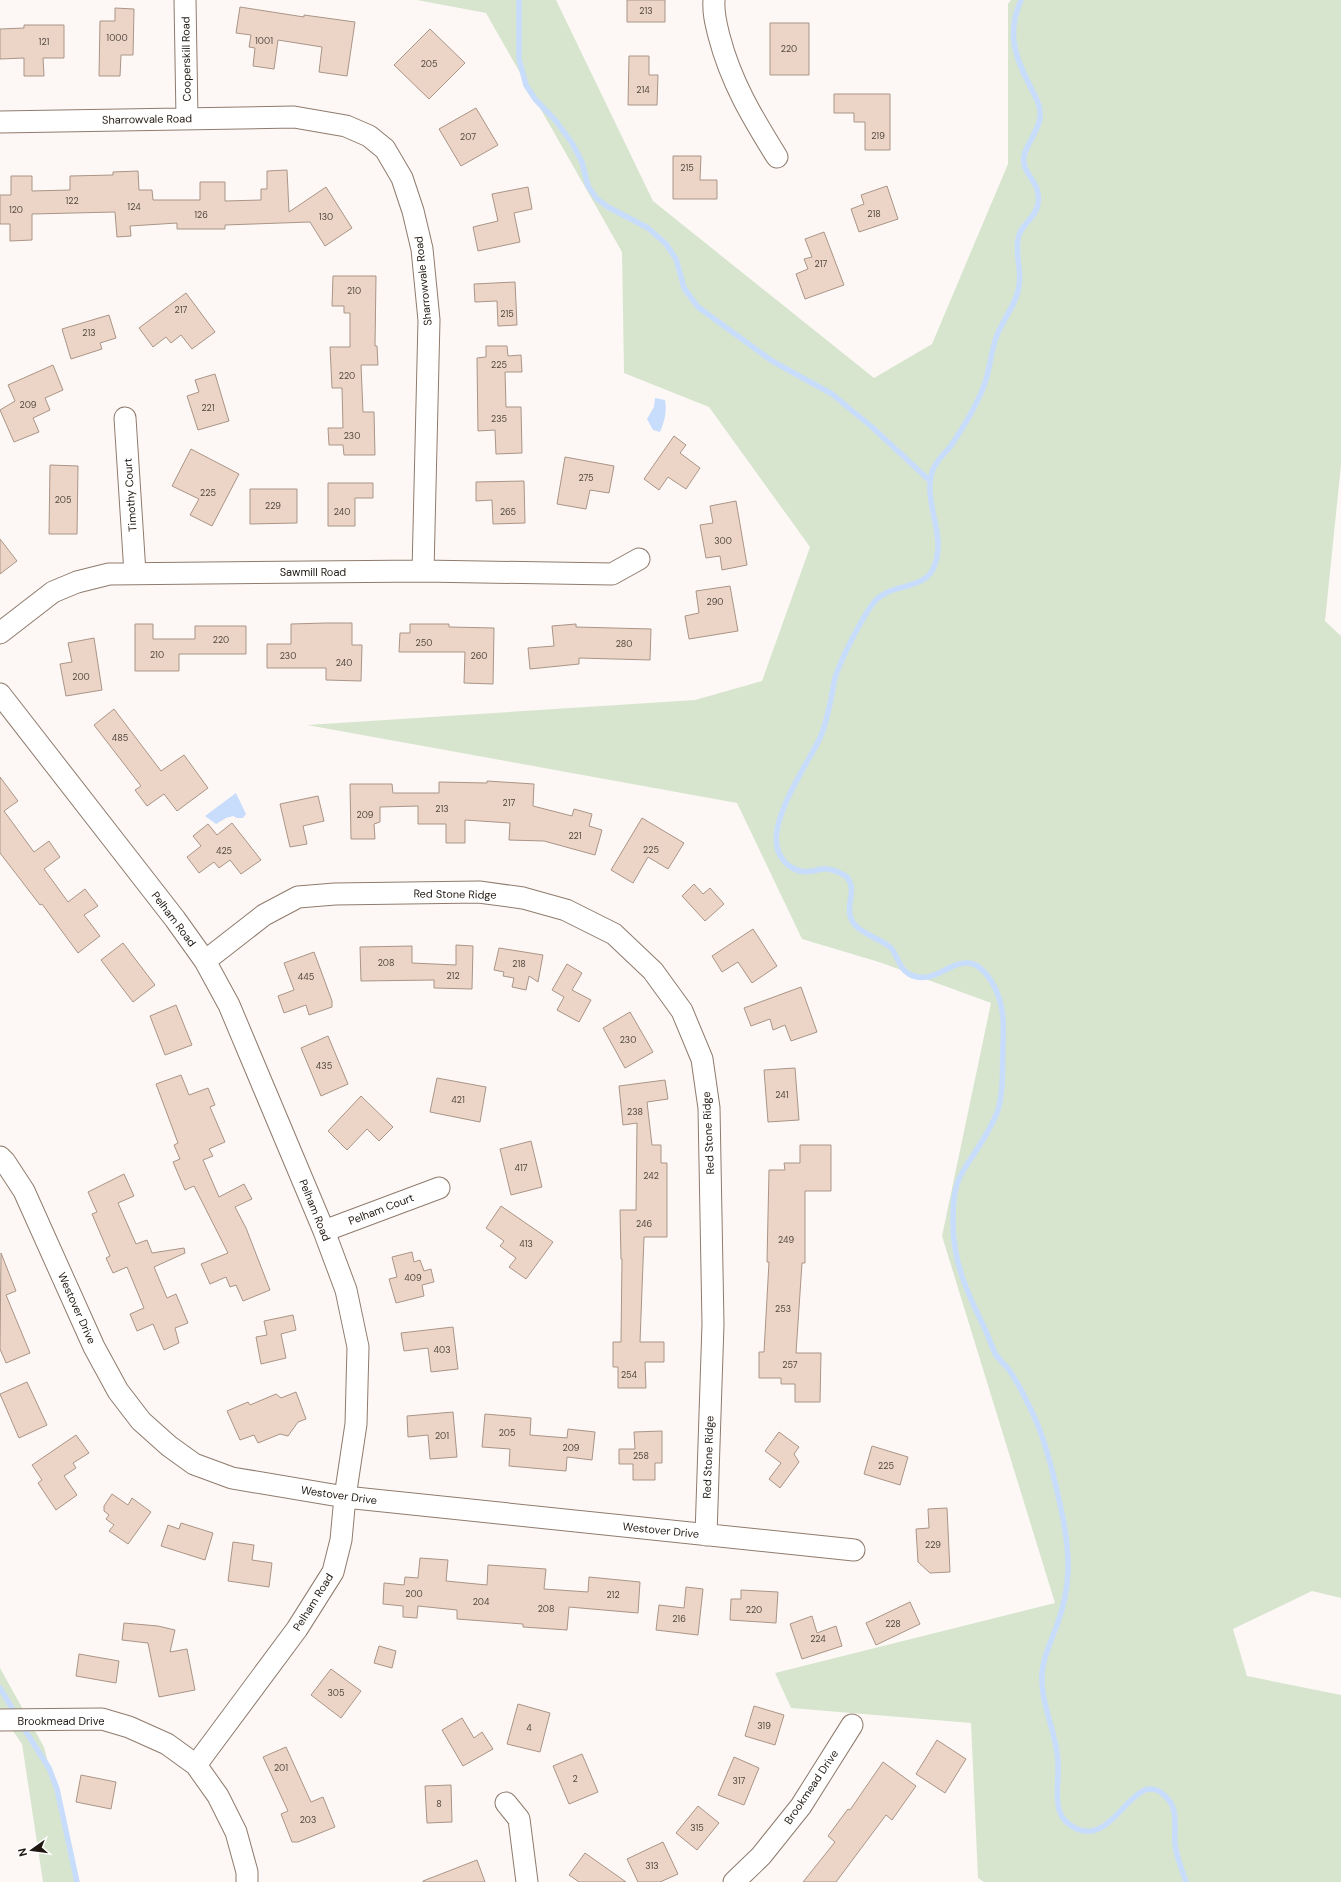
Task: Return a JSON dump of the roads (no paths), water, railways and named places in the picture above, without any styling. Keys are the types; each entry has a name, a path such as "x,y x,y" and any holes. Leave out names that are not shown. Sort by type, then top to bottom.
{"street":[{"name":"Cooperskill Road","path":"185,0 187,118"},
{"path":"714,0 713,12 725,58 746,108 777,157"},
{"name":"Sharrowvale Road","path":"0,122 294,117 346,126 369,136 385,149 402,178 413,210 422,249 429,320 423,572"},
{"name":"Timothy Court","path":"124,418 135,573"},
{"name":"Sawmill Road","path":"0,633 53,592 77,582 109,574 423,572 612,574 639,559"},
{"name":"Pelham Road","path":"0,694 175,919 205,961 229,1005 324,1231 346,1290 358,1347 356,1424 345,1497 341,1540 332,1572 297,1628 196,1765"},
{"name":"Red Stone Ridge","path":"205,961 264,915 298,897 335,894 479,892 523,898 566,910 614,934 653,971 682,1011 702,1059 709,1108 713,1324 706,1535"},
{"name":"Westover Drive","path":"0,1158 5,1162 24,1191 94,1347 118,1391 141,1421 168,1446 194,1464 232,1478 345,1497 854,1550"},
{"name":"Pelham Court","path":"324,1231 439,1188"},
{"name":"Brookmead Drive","path":"0,1720 102,1719 129,1727 167,1744 196,1765 218,1796 236,1832 247,1872 247,1882"},
{"name":"Brookmead Drive","path":"734,1882 760,1856 801,1806 852,1725"},
{"path":"506,1803 519,1819 527,1882"}],"water":[{"path":"655,398 665,400 665,416 660,432 653,430 647,419 654,407"},
{"path":"236,793 246,814 243,818 233,816 216,824 205,816"}],"waterway":[{"path":"519,0 519,59 526,85 535,99 556,121 572,143 582,162 588,186 597,199 608,207 648,228 666,244 676,259 684,288 698,307 772,361 832,394 873,428 930,481"},
{"path":"1021,0 1014,22 1014,43 1019,63 1040,109 1040,118 1024,156 1025,168 1037,189 1038,204 1037,209 1019,234 1017,245 1020,280 1018,293 996,338 987,377 978,400 960,432 933,468 930,483 930,495 938,541 938,553 935,564 931,573 918,583 883,594 871,606 859,626 835,678 823,731 782,811 776,841 779,853 785,862 792,868 807,872 827,869 847,877 852,891 849,909 852,921 861,930 890,947 900,965 909,974 921,977 932,976 952,966 962,963 973,964 983,971 994,986 1000,1000 1003,1015 1000,1102 991,1127 959,1179 953,1204 954,1238 958,1264 966,1288 994,1351 1016,1381 1029,1404 1039,1428 1051,1467 1063,1518 1068,1558 1067,1583 1062,1609 1044,1660 1042,1678 1045,1702 1057,1751 1057,1798 1059,1809 1063,1818 1069,1825 1089,1831 1102,1827 1114,1818 1135,1797 1145,1790 1156,1790 1168,1799 1174,1811 1176,1850 1186,1882"},
{"path":"0,1688 16,1715"},
{"path":"21,1724 49,1768 57,1789 77,1882"}]}
